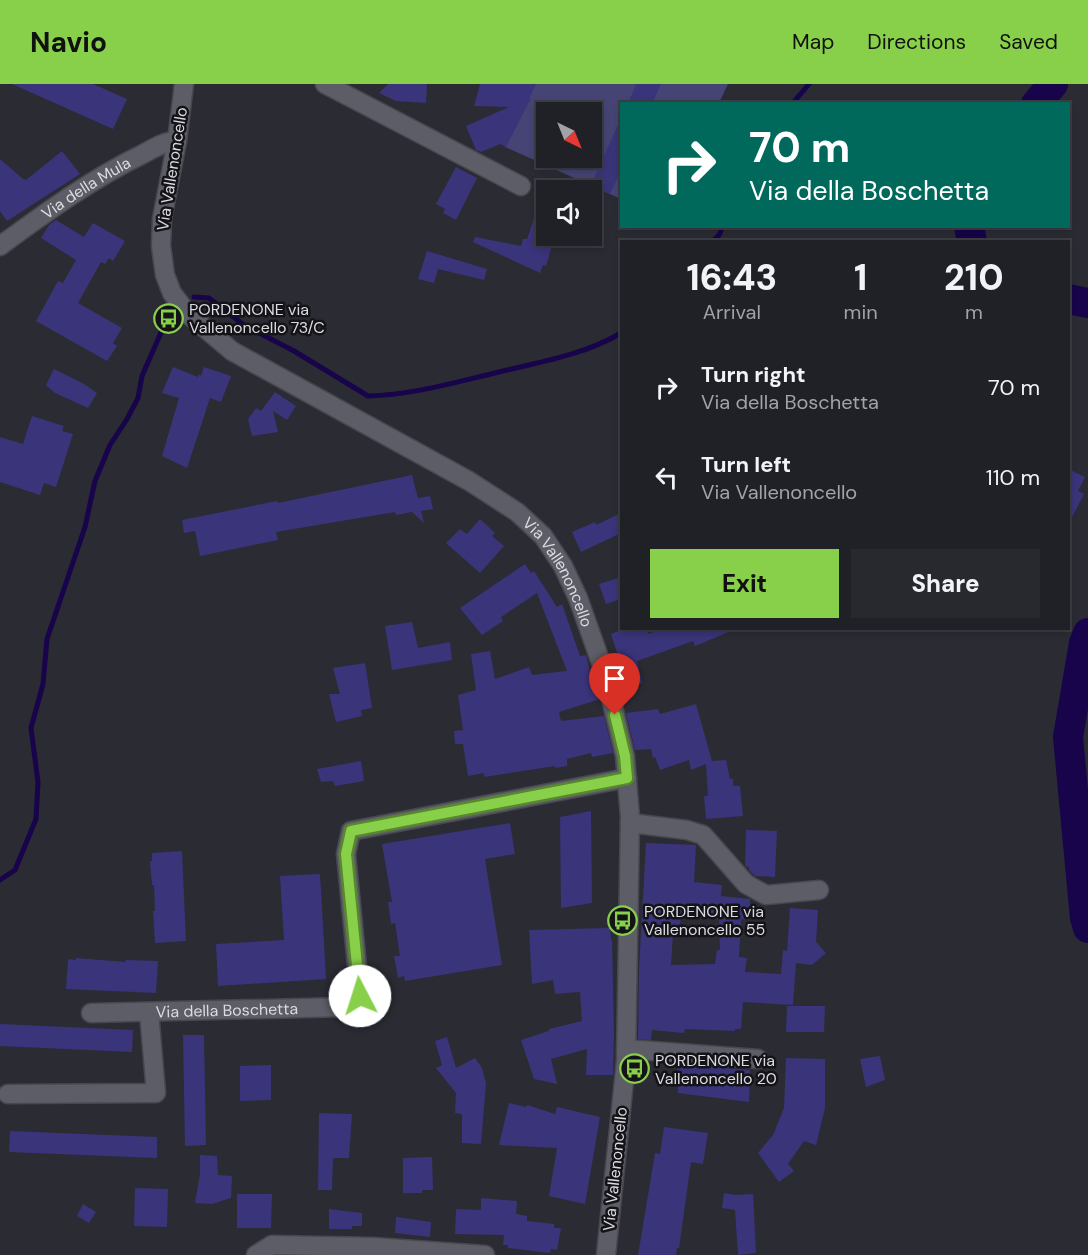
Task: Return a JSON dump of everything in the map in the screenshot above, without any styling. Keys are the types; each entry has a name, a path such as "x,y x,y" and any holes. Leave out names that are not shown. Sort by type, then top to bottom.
{"street":[{"name":"Via Vallenoncello","path":"184,84 177,141 165,202 161,246 165,275 172,293 188,314 232,351 469,481 517,512 543,536 563,566 590,630 607,684 625,756 630,823 626,1049 606,1255"},
{"path":"325,84 521,186"},
{"name":"Via della Mula","path":"0,246 34,221 128,161 170,141 177,141"},
{"name":"Via della Boschetta","path":"91,1013 346,1007 360,996 346,854 351,831 627,778"},
{"path":"630,823 687,830 703,835 746,884 766,895 819,890"},
{"name":"Via della Boschetta","path":"8,1094 156,1093 149,1012"},
{"path":"626,1049 758,1059"},
{"path":"256,1255 272,1245 373,1247 485,1255"}],"shaded area":[{"path":"526,84 728,84 719,102 620,102 620,199 602,190 602,180 579,180 552,168 602,168 602,102 536,102 536,161 505,147 511,136"}],"building":[{"path":"12,84 93,84 127,99 113,129"},
{"path":"388,84 427,84 426,103 396,101 379,93"},
{"path":"480,84 536,84 506,147 500,144 481,152 476,150 466,126 509,107 474,106"},
{"path":"636,84 661,84 653,102 629,102"},
{"path":"620,120 620,172 610,194 602,190 602,180 593,180 599,168 602,168 602,160"},
{"path":"62,151 80,174 7,221 0,211 0,159 26,180"},
{"path":"456,167 477,178 456,220 443,213 445,209 436,204"},
{"path":"536,215 536,246 552,246 546,266 543,265 540,273 473,242 475,237 521,246 523,239 527,239"},
{"path":"56,220 84,237 93,223 125,241 113,261 109,258 105,264 101,262 78,303 122,328 113,343 117,346 107,361 36,321 58,281 63,283 76,260 41,238 49,225"},
{"path":"427,251 487,269 484,280 438,269 434,283 418,279"},
{"path":"173,367 198,377 199,374 201,376 204,367 231,376 221,402 210,398 187,468 162,456 179,398 162,393"},
{"path":"54,369 97,393 88,408 55,393 46,385"},
{"path":"275,392 296,406 287,420 273,411 278,432 252,436 248,419 256,408 261,411"},
{"path":"32,416 64,426 62,431 73,434 56,487 44,483 40,495 0,482 0,437 23,444"},
{"path":"1070,470 1085,477 1078,491 1084,494 1070,521"},
{"path":"412,475 418,498 430,496 433,509 421,511 424,523 412,512 396,515 395,512 276,532 278,540 200,556 195,531 184,533 182,520"},
{"path":"620,513 620,533 581,552 572,532 595,522 596,525"},
{"path":"480,519 495,533 492,536 504,546 480,573 446,543 460,529 467,534"},
{"path":"525,564 531,573 534,571 557,607 562,604 580,656 586,655 600,699 559,712 561,721 604,716 613,753 592,757 591,753 567,759 567,766 555,768 555,766 484,777 484,773 468,776 463,744 455,744 454,731 463,730 458,695 476,690 471,654 490,651 495,679 529,667 532,675 567,671 537,593 501,617 503,621 482,635 460,608"},
{"path":"620,577 620,599 606,604 599,584"},
{"path":"412,622 418,648 450,642 452,660 392,670 385,626"},
{"path":"622,630 647,630 648,634 659,630 734,630 695,646 693,641 637,661 642,683 635,684 636,688 621,692 615,669 622,668 611,634"},
{"path":"365,663 372,708 361,710 362,716 336,722 329,694 340,694 333,668"},
{"path":"696,704 712,761 726,760 730,779 733,779 733,786 740,786 743,816 706,819 704,796 708,796 706,764 691,770 689,760 660,770 651,749 635,750 626,713 658,709 660,714"},
{"path":"361,761 364,781 335,786 333,781 321,782 317,769"},
{"path":"591,811 592,903 561,908 560,817"},
{"path":"510,823 515,854 485,859 502,965 405,981 404,976 398,978 394,956 400,956 395,923 391,924 388,902 392,902 382,844"},
{"path":"746,830 777,831 775,877 755,876 749,867 745,866"},
{"path":"646,843 696,845 694,882 722,885 721,896 750,899 749,920 741,919 739,957 747,958 745,972 781,974 783,950 787,951 790,908 818,910 816,942 826,953 812,965 796,963 793,1005 743,1002 741,1029 735,1029 735,1031 685,1029 684,1033 652,1030 651,1040 638,1039 639,969","holes":["681,915 719,919 720,950 717,950 715,964 671,965 673,934 679,934"]},
{"path":"182,851 186,941 155,943 154,885 152,885 150,861 152,861 152,853"},
{"path":"320,874 326,979 218,986 216,944 284,940 280,876"},
{"path":"610,928 614,1033 613,1075 586,1075 587,1049 551,1059 557,1084 534,1079 521,1040 549,1031 549,1029 582,1021 580,992 555,994 553,980 532,984 529,930"},
{"path":"76,958 125,962 126,960 158,961 156,993 66,989 68,959 76,960"},
{"path":"787,1006 825,1006 824,1032 786,1032"},
{"path":"0,1024 133,1030 132,1052 0,1046"},
{"path":"183,1035 204,1035 206,1145 185,1146"},
{"path":"447,1037 456,1068 475,1058 482,1068 486,1083 481,1144 462,1143 462,1114 455,1113 456,1093 436,1068 442,1065 435,1041"},
{"path":"880,1056 885,1080 866,1087 860,1059"},
{"path":"786,1058 825,1059 825,1108 816,1145 804,1141 788,1164 794,1171 779,1182 758,1153 773,1135 784,1108"},
{"path":"677,1064 750,1070 749,1102 678,1093"},
{"path":"271,1065 271,1100 240,1101 240,1066"},
{"path":"509,1103 526,1107 527,1105 555,1114 557,1107 600,1117 585,1204 549,1196 557,1148 499,1145"},
{"path":"319,1113 352,1114 349,1158 333,1158 332,1190 318,1190"},
{"path":"664,1127 708,1133 703,1164 691,1162 679,1248 677,1248 676,1255 638,1255 655,1153 660,1154"},
{"path":"10,1131 157,1137 157,1158 9,1152"},
{"path":"200,1155 217,1156 218,1175 232,1176 231,1198 212,1204 195,1203 200,1174"},
{"path":"432,1157 433,1190 422,1190 422,1193 403,1193 403,1158"},
{"path":"135,1188 168,1189 167,1227 134,1226"},
{"path":"724,1193 753,1194 756,1253 738,1255 735,1210 722,1208"},
{"path":"237,1194 272,1194 271,1228 237,1228"},
{"path":"481,1198 517,1201 516,1214 527,1216 527,1221 554,1224 554,1228 561,1228 557,1250 551,1249 550,1253 508,1248 508,1245 503,1245 504,1235 455,1234 456,1209 481,1210"},
{"path":"83,1204 96,1212 89,1223 77,1216"},
{"path":"329,1209 362,1213 362,1226 352,1226 352,1229 329,1229"},
{"path":"396,1217 431,1222 430,1237 395,1233"}],"waterway":[{"path":"794,102 809,84"},
{"path":"1038,102 1053,84"},
{"path":"714,240 722,228"},
{"path":"969,228 972,240"},
{"path":"194,297 209,298 244,325 294,351 368,396 417,391 546,361 592,347 620,334"},
{"path":"1070,299 1088,303"},
{"path":"0,880 15,870 36,819 38,782 31,728 43,684 47,639 85,527 95,481 110,445 138,398 142,376 166,321"},
{"path":"1088,633 1084,643 1068,737 1085,918 1088,928"}],"place":[{"name":"PORDENONE via Vallenoncello 73/C","path":"168,318"},
{"name":"PORDENONE via Vallenoncello 55","path":"623,920"},
{"name":"PORDENONE via Vallenoncello 20","path":"634,1069"}],"route":[{"path":"360,996 346,854 351,831 627,778 625,756 615,715"}]}
